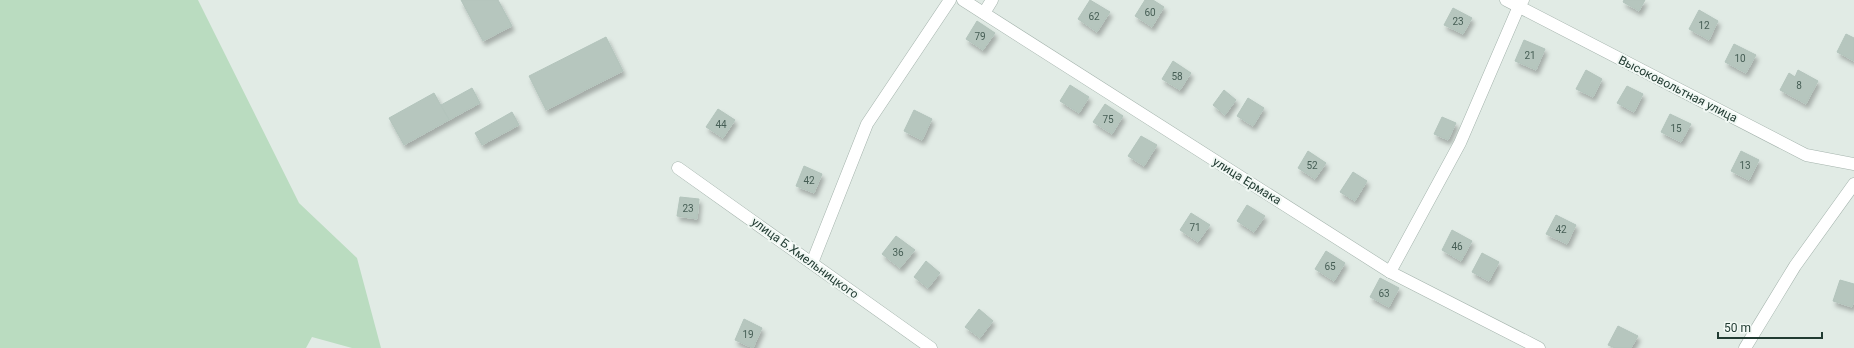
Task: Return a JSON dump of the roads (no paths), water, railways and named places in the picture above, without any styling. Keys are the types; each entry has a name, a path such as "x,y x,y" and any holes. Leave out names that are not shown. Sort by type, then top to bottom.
{"street":[{"path":"812,263 867,124 950,0"},
{"name":"улица Ермака","path":"963,0 1390,272 1538,348"},
{"path":"984,14 992,0"},
{"name":"Высоковольтная улица","path":"1506,0 1521,3 1806,155 1854,164"},
{"path":"1390,272 1460,143 1521,3"},
{"name":"улица Б.Хмельницкого","path":"678,168 931,348"},
{"path":"1745,348 1795,266 1854,184"}]}
